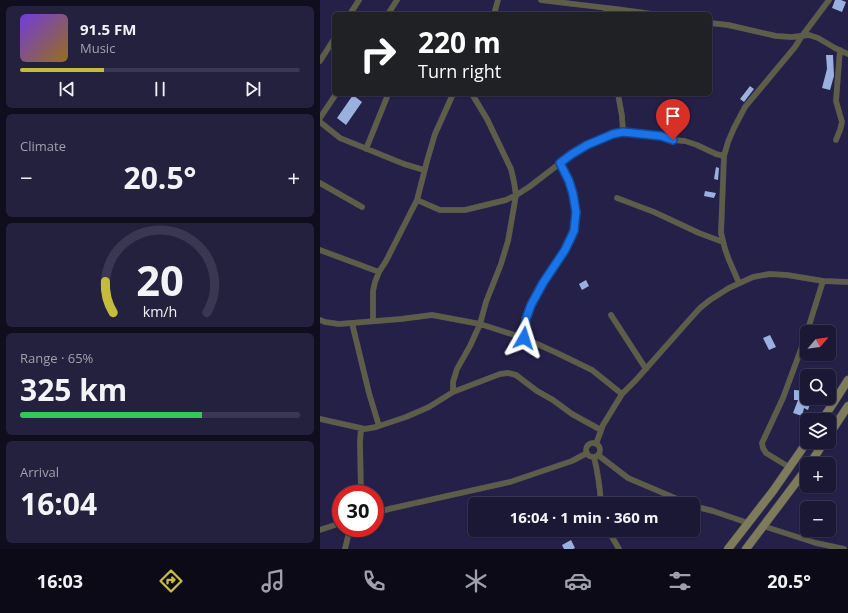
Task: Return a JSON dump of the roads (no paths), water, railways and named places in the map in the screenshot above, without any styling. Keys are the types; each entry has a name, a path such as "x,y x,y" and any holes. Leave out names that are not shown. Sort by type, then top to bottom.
{"main road":[{"path":"827,413 848,380"},
{"path":"836,424 848,406"},
{"path":"728,549 773,491 802,449"},
{"path":"746,549 800,477"}],"street":[{"path":"351,12 359,0"},
{"path":"389,12 397,0"},
{"path":"495,12 498,0"},
{"path":"541,0 605,11 624,10 638,12"},
{"path":"739,283 729,260 721,233 724,156 728,142 745,107 795,47 829,0"},
{"path":"712,23 728,25 776,36 792,37 809,35 818,38 848,54"},
{"path":"320,61 332,42"},
{"path":"836,140 842,122 836,101 840,50"},
{"path":"320,118 335,96"},
{"path":"366,149 387,96"},
{"path":"374,321 373,291 375,282 417,200 435,134 452,96"},
{"path":"453,392 453,382 457,369 480,324 486,302 501,264 508,241 516,195 511,169 473,96"},
{"path":"618,96 623,132"},
{"path":"320,122 340,138 404,164 424,170"},
{"path":"417,200 440,210 465,210 506,200 540,179 572,154 587,145 613,134 623,132 661,136 697,145 724,156"},
{"path":"524,338 526,319 531,305 543,283 565,250 574,231 576,212 573,194 569,181 560,163"},
{"path":"320,183 362,207"},
{"path":"617,198 654,212 699,233 723,242"},
{"path":"320,250 379,272"},
{"path":"596,444 603,425 622,394 700,308 710,300 739,283 753,277 770,274 787,275 823,281 848,282"},
{"path":"809,325 823,281"},
{"path":"320,320 339,324 432,315 480,324 524,338 557,352 592,370 622,394"},
{"path":"611,315 646,369"},
{"path":"352,323 369,393 379,426"},
{"path":"790,467 766,452 762,443 783,398 800,352"},
{"path":"320,419 365,429 379,426 402,419 429,407 453,392 500,374 508,373 516,375 572,414 601,430"},
{"path":"361,428 361,485"},
{"path":"587,453 588,447 593,443 596,444"},
{"path":"596,444 600,449 600,452 596,456 601,497"},
{"path":"587,453 591,457 596,456 628,478 673,497"},
{"path":"384,510 510,482 572,461 587,453"},
{"path":"700,507 713,510 748,523"},
{"path":"320,530 332,526"},
{"path":"763,526 816,543 844,549"},
{"path":"345,549 348,537"},
{"path":"612,537 619,549"}]}
